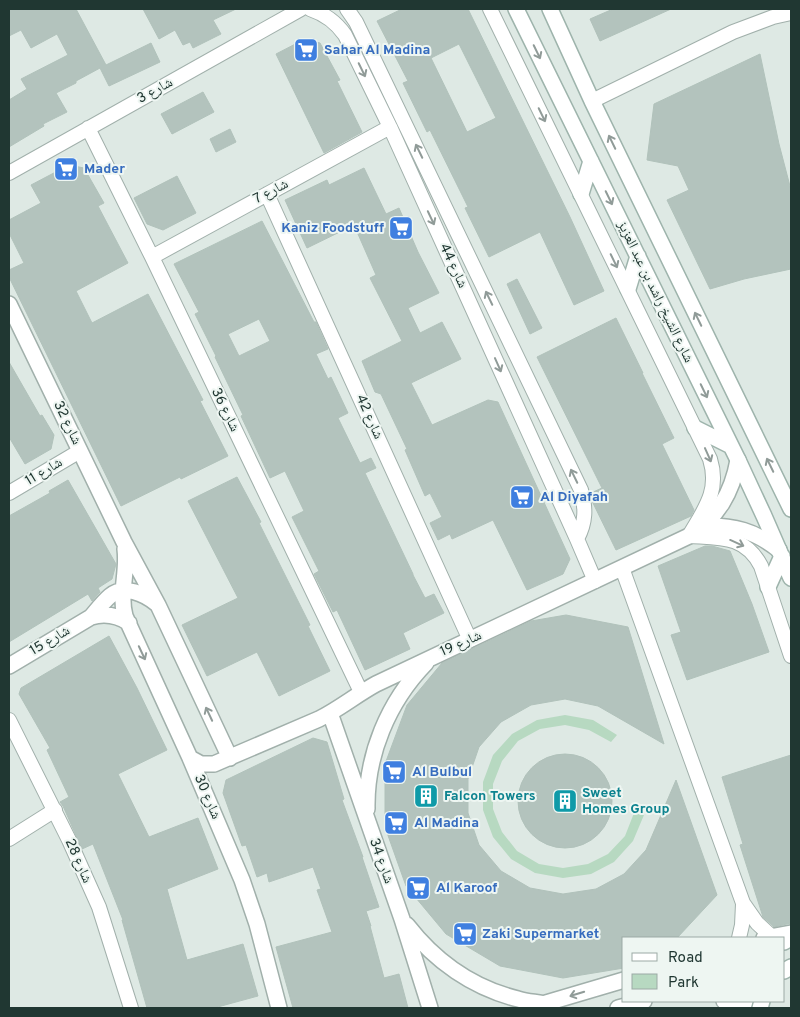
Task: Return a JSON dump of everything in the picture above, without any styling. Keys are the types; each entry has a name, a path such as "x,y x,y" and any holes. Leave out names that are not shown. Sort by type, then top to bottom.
{"street":[{"name":"شارع 3","path":"9,173 301,9"},
{"name":"شارع 44","path":"310,9 328,17 345,35 390,128 595,581"},
{"name":"شارع 44","path":"347,9 356,22 581,490 585,515 584,523 577,539"},
{"path":"490,9 710,459 714,477 711,495 690,536 730,539 745,546 757,558 791,656"},
{"name":"شارع الشيخ راشد بن عبد العزيز","path":"516,9 738,460 791,578"},
{"name":"شارع الشيخ راشد بن عبد العزيز","path":"550,9 592,101 791,509"},
{"path":"592,101 733,32 791,12"},
{"name":"شارع 36","path":"88,128 361,692"},
{"name":"شارع 7","path":"152,257 390,128"},
{"path":"581,194 591,161"},
{"name":"شارع 42","path":"268,194 470,640"},
{"path":"628,289 638,256"},
{"name":"شارع 32","path":"9,304 13,325 80,450 124,542 158,605"},
{"path":"695,428 731,446"},
{"name":"شارع 11","path":"9,493 80,450"},
{"name":"شارع 19","path":"190,758 201,764 214,764 225,760 330,713 361,692 432,657 690,536 703,526 720,508 727,497 738,460"},
{"path":"703,526 724,526 744,530 768,541 781,553 768,587"},
{"name":"شارع 32","path":"122,590 126,567 124,542"},
{"path":"622,568 744,903 757,923 771,937"},
{"path":"122,590 138,592 158,605 225,760 211,778 205,794"},
{"name":"شارع 15","path":"9,666 91,616 110,596 122,590"},
{"name":"شارع 30","path":"122,590 123,608 129,624 190,758 242,880 250,902 279,1008"},
{"path":"91,616 98,614 113,615 129,624"},
{"path":"367,821 368,781 372,760 382,729 405,688 432,657"},
{"name":"شارع 34","path":"330,713 402,919 430,1008"},
{"name":"شارع 28","path":"9,720 55,810 99,907 131,1008"},
{"path":"9,839 55,810"},
{"path":"739,937 744,903"},
{"path":"402,919 434,955 453,970 496,992 519,1000 545,1004"},
{"path":"779,937 791,933"},
{"path":"525,1008 545,1004 622,981"},
{"path":"618,1008 640,1002"}],"green space":[{"path":"565,715 593,720 617,735 611,742 589,730 565,725 540,729 518,741 502,761 493,784 493,809 502,832 517,851 539,864 563,868 588,864 608,854 625,836 634,813 644,815 633,841 614,862 591,874 563,878 535,873 511,859 493,837 483,810 483,782 493,755 512,734 537,720"}],"building":[{"path":"9,9 76,9 106,65 151,43 160,62 109,86 100,68 76,81 76,83 56,93 67,112 43,124 44,126 9,147 9,100 27,89 21,79 68,55 57,34 31,48 21,30 9,36"},
{"path":"143,9 236,9 213,20 221,34 193,48 190,42 183,45 175,30 159,39"},
{"path":"402,9 468,9 570,217 604,291 574,305 540,232 489,257 465,208 468,207 430,130 427,132 403,83 408,81 377,21","holes":["459,44 496,118 467,132 431,58"]},
{"path":"613,9 671,9 600,41 590,19"},
{"path":"305,39 320,43 340,80 337,81 362,132 324,153 276,54"},
{"path":"760,54 791,190 791,269 744,279 710,289 667,200 689,190 678,166 647,160 654,104"},
{"path":"203,92 214,112 172,134 161,114"},
{"path":"230,129 236,142 216,152 210,139"},
{"path":"69,165 84,168 104,203 98,206 128,263 76,291 92,323 148,294 203,400 200,401 228,456 121,506 9,277 9,270 24,263 9,233 9,220 41,203 31,185"},
{"path":"364,168 386,214 399,208 418,252 439,293 408,308 420,333 442,322 461,359 411,383 432,425 488,400 498,402 570,559 563,574 527,590 493,520 452,539 450,534 438,540 430,523 442,517 430,493 425,496 405,450 407,449 381,394 375,392 362,361 402,341 370,278 376,275 354,225 307,248 285,200 327,180 329,185"},
{"path":"177,176 196,213 163,230 147,224 134,198"},
{"path":"262,221 314,322 316,322 328,349 316,354 328,379 331,377 348,413 338,418 360,463 371,458 376,468 365,473 413,575 425,598 434,594 444,613 403,633 410,649 365,670 337,610 333,612 314,574 319,571 292,517 304,511 285,471 270,478 241,416 243,415 195,314 199,312 174,264","holes":["259,319 270,341 239,356 228,334"]},
{"path":"517,279 542,328 530,334 507,284"},
{"path":"616,318 674,438 662,444 694,510 691,516 616,550 592,501 591,493 602,488 537,357"},
{"path":"9,362 40,416 42,415 54,435 51,449 25,464 9,437"},
{"path":"237,477 261,522 259,523 310,625 308,626 330,671 279,696 257,652 207,676 182,625 238,598 188,501"},
{"path":"68,480 116,564 112,579 98,588 100,592 92,601 88,594 9,642 9,516 50,493 49,491"},
{"path":"705,546 730,551 769,652 687,680 671,635 681,632 658,566"},
{"name":"Falcon Towers","path":"566,615 628,627 664,744 598,706 565,699 531,705 501,722 479,747 468,779 468,813 479,845 501,871 530,888 563,894 596,889 624,874 646,850 676,780 717,895 678,937 622,937 622,968 563,978 500,966 446,934 406,886 385,827 385,764 407,705 442,663 531,621"},
{"path":"109,636 167,750 118,774 149,837 198,818 218,869 167,889 187,960 243,944 258,996 214,1008 147,1008 123,920 93,844 82,849 60,802 69,797 47,750 50,748 19,694 21,688"},
{"path":"313,738 327,742 344,799 342,800 379,907 366,911 384,978 399,974 408,1008 293,1008 276,947 332,932 317,890 321,889 313,867 269,882 267,873 257,877 246,845 242,846 223,793 226,780"},
{"path":"565,754 583,758 598,768 608,783 612,801 608,819 598,834 583,844 565,848 547,844 532,834 522,819 518,801 522,783 532,768 547,758"},
{"path":"791,755 791,923 774,927 763,917 740,845 743,844 722,777"}],"place":[{"name":"Sahar Al Madina","path":"306,50"},
{"name":"Mader","path":"66,169"},
{"name":"Kaniz Foodstuff","path":"401,228"},
{"name":"Al Diyafah","path":"522,497"},
{"name":"Al Bulbul","path":"394,772"},
{"name":"Falcon Towers","path":"426,796"},
{"name":"Sweet Homes Group","path":"565,801"},
{"name":"Al Madina","path":"396,823"},
{"name":"Al Karoof","path":"418,888"},
{"name":"Zaki Supermarket","path":"465,934"}]}
